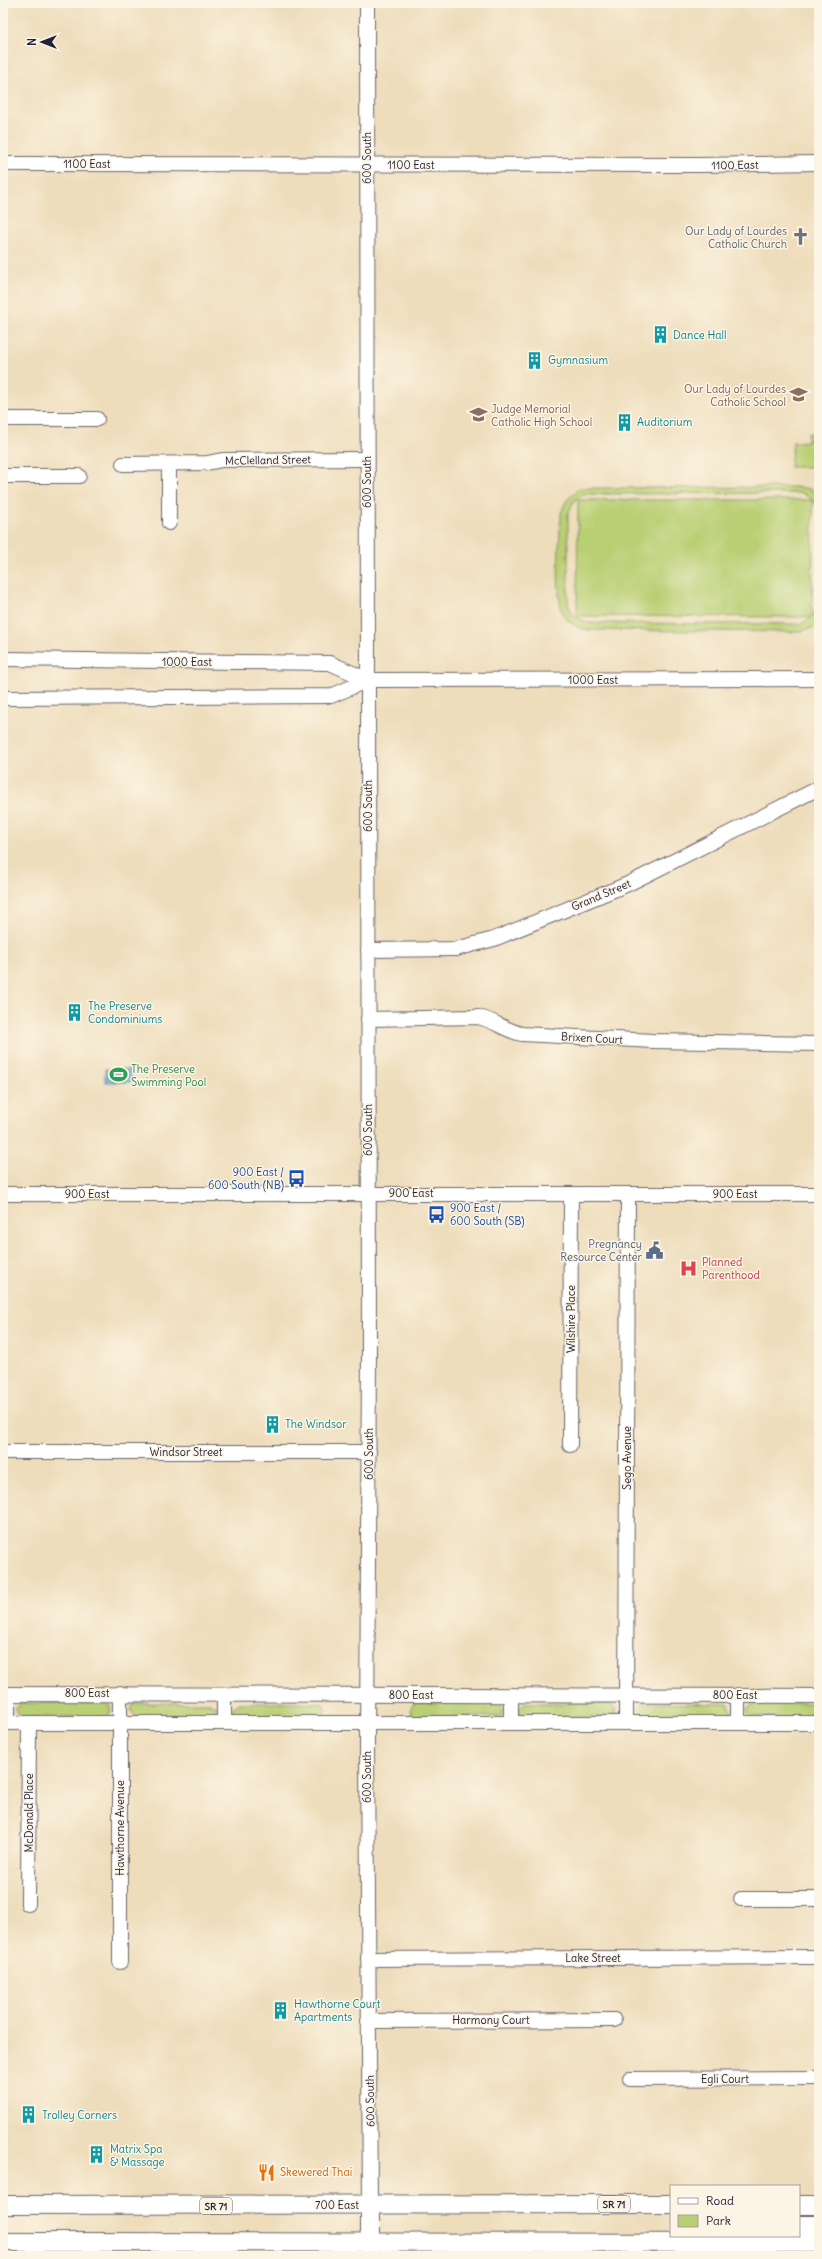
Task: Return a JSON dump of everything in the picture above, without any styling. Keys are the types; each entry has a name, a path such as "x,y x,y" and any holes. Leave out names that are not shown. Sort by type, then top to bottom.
{"main road":[{"name":"700 East","path":"3,2205 670,2204"},
{"name":"600 South","path":"370,2205 370,2249"},
{"path":"800,2205 819,2205"},
{"path":"800,2225 819,2225"},
{"path":"636,2249 670,2234"},
{"path":"3,2242 370,2249 636,2249 819,2243"}],"street":[{"name":"600 South","path":"367,3 369,1452 367,1723 370,2205"},
{"name":"1100 East","path":"3,164 702,165 819,163"},
{"path":"3,419 97,419"},
{"name":"McClelland Street","path":"123,464 207,464 222,460 368,459"},
{"path":"169,464 169,523"},
{"path":"3,476 79,476"},
{"name":"1000 East","path":"3,659 330,663 368,680"},
{"name":"1000 East","path":"3,698 331,696 368,680 819,679"},
{"name":"Grand Street","path":"368,950 456,949 494,939 628,884 819,788"},
{"name":"Brixen Court","path":"368,1019 478,1017 486,1019 510,1031 522,1034 654,1041 819,1044"},
{"name":"900 East","path":"3,1194 819,1194"},
{"name":"Wilshire Place","path":"570,1445 571,1194"},
{"name":"Sego Avenue","path":"626,1723 628,1194"},
{"name":"Windsor Street","path":"3,1452 369,1452"},
{"name":"800 East","path":"5,1694 120,1693 224,1695 819,1696"},
{"name":"Hawthorne Avenue","path":"120,1693 120,1962"},
{"path":"5,1694 5,1723 819,1723"},
{"path":"224,1695 224,1723"},
{"path":"511,1695 511,1723"},
{"path":"738,1696 738,1723"},
{"name":"McDonald Place","path":"28,1904 29,1723"},
{"path":"741,1899 819,1899"},
{"name":"Lake Street","path":"368,1959 819,1957"},
{"name":"Harmony Court","path":"368,2020 614,2020"},
{"name":"Egli Court","path":"630,2079 819,2078"}],"green space":[{"path":"808,433 819,433 819,467 790,467 793,442 808,441"},
{"path":"799,487 810,489 819,496 819,508 813,500 812,616 819,606 819,622 812,628 797,632 587,630 574,625 564,616 561,608 558,582 561,513 566,501 579,488","holes":["802,493 813,500 578,500 577,616 812,617 800,624 588,623 574,616 568,604 568,514 574,501 584,494"]},
{"path":"22,1703 105,1703 110,1706 111,1711 108,1717 19,1717 15,1709"},
{"path":"210,1703 215,1705 217,1711 213,1717 136,1717 131,1710 134,1704"},
{"path":"239,1703 317,1703 323,1704 326,1710 323,1717 235,1717 232,1708"},
{"path":"494,1703 500,1704 503,1709 501,1717 413,1716 410,1710 413,1704"},
{"path":"525,1703 610,1703 616,1710 614,1717 521,1717 519,1709"},
{"path":"644,1703 728,1704 732,1713 729,1717 642,1718 637,1710"},
{"path":"755,1703 819,1703 819,1718 752,1717 748,1713 748,1708"}],"water":[{"name":"The Preserve Swimming Pool","path":"105,1069 131,1069 131,1082 105,1082"}],"place":[{"name":"Our Lady of Lourdes Catholic Church","path":"800,237"},
{"name":"Dance Hall","path":"660,335"},
{"name":"Gymnasium","path":"535,360"},
{"name":"Our Lady of Lourdes Catholic School","path":"799,395"},
{"name":"Judge Memorial Catholic High School","path":"478,415"},
{"name":"Auditorium","path":"624,422"},
{"name":"The Preserve Condominiums","path":"75,1012"},
{"name":"The Preserve Swimming Pool","path":"118,1075"},
{"name":"900 East / 600 South (NB)","path":"297,1178"},
{"name":"900 East / 600 South (SB)","path":"437,1214"},
{"name":"Pregnancy Resource Center","path":"655,1250"},
{"name":"Planned Parenthood","path":"689,1268"},
{"name":"The Windsor","path":"272,1424"},
{"name":"Hawthorne Court Apartments","path":"281,2010"},
{"name":"Trolley Corners","path":"29,2115"},
{"name":"Matrix Spa & Massage","path":"97,2155"},
{"name":"Skewered Thai","path":"267,2172"}]}
